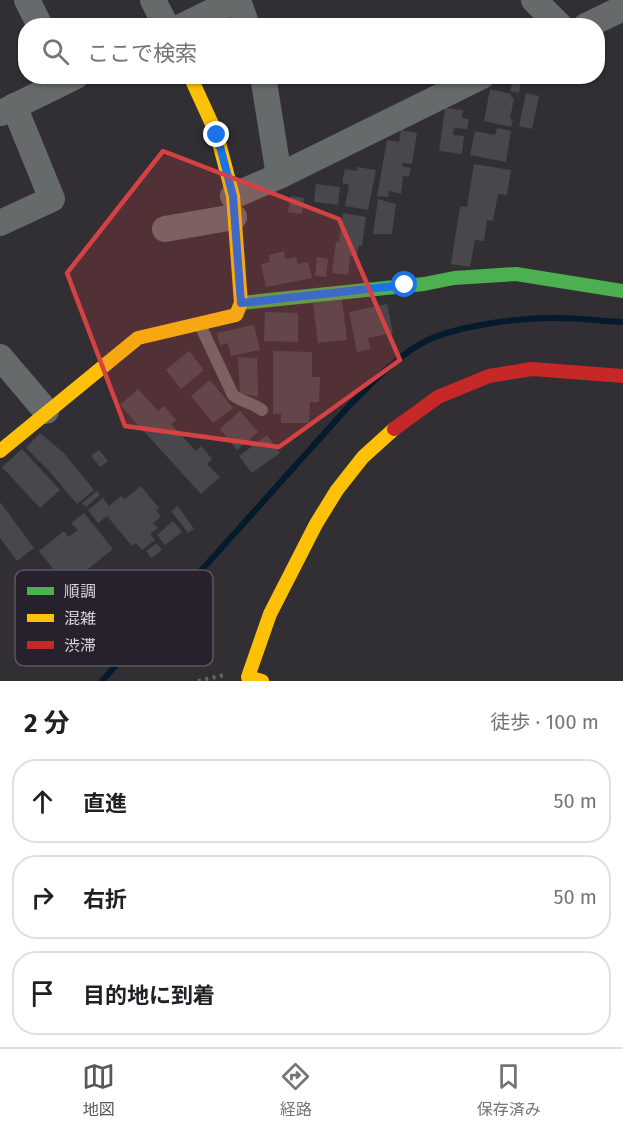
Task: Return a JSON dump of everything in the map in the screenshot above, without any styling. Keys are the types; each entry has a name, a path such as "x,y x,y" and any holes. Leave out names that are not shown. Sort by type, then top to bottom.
{"street":[{"path":"27,0 36,18"},
{"path":"153,0 162,18"},
{"path":"200,18 237,0 244,18"},
{"path":"534,0 552,18"},
{"path":"602,18 623,8"},
{"path":"0,223 52,199 7,110 58,84"},
{"path":"0,451 46,411 138,338 236,315 241,303 234,206 217,135 194,84"},
{"path":"264,84 279,176"},
{"path":"165,229 234,206 279,176 466,84"},
{"path":"241,303 424,284 454,278 516,274 623,291"},
{"path":"0,357 46,411"},
{"path":"262,681 248,678 262,635 270,614 316,524 337,490 363,457 404,420 438,396 489,376 532,369 623,375"}],"lane":[{"path":"199,324 233,396 243,403 255,405 262,410"}],"highlighted area":[{"path":"163,151 339,219 400,360 279,447 125,426 67,273"}],"building":[{"path":"512,84 521,84 519,93 510,91"},
{"path":"490,89 511,94 514,98 510,119 513,119 511,127 484,121"},
{"path":"526,93 539,96 532,129 519,126"},
{"path":"445,108 463,110 462,118 469,119 467,129 454,128 453,135 464,136 462,154 439,151"},
{"path":"497,128 511,131 506,162 470,155 475,131 495,135"},
{"path":"401,130 417,133 412,164 403,163 402,166 411,168 409,177 403,176 401,194 389,191 388,197 377,196 387,140 399,142"},
{"path":"474,164 511,170 507,195 498,194 493,221 487,220 484,241 475,240 470,267 451,264 460,206 467,207"},
{"path":"357,167 376,170 368,210 345,206 349,185 342,183 345,169 357,171"},
{"path":"316,184 340,187 338,205 314,202"},
{"path":"291,196 304,198 302,214 288,212"},
{"path":"378,199 396,204 392,234 373,234"},
{"path":"343,213 366,217 362,246 358,246 357,257 350,256 348,275 332,273"},
{"path":"284,251 285,259 296,257 298,264 308,262 312,278 266,287 261,264 270,262 269,255"},
{"path":"317,257 328,259 326,277 315,276"},
{"path":"342,300 347,340 318,343 313,303"},
{"path":"387,304 393,333 368,338 370,349 357,352 349,312"},
{"path":"265,312 298,313 298,342 264,341"},
{"path":"254,325 260,350 231,356 228,343 220,345 217,333"},
{"path":"189,351 204,370 181,389 166,370"},
{"path":"273,351 312,352 312,377 320,377 319,402 310,402 309,423 281,423 281,414 273,414"},
{"path":"238,357 257,358 258,397 240,393"},
{"path":"210,380 233,408 213,423 191,396"},
{"path":"138,389 158,411 164,406 176,420 171,424 196,451 201,446 212,459 207,464 220,477 201,494 120,405"},
{"path":"240,411 258,432 237,450 220,429"},
{"path":"40,433 64,453 94,490 77,504 26,448"},
{"path":"267,435 280,453 252,473 239,456"},
{"path":"22,449 60,490 40,508 2,467"},
{"path":"99,450 108,461 100,467 91,456"},
{"path":"141,486 159,508 156,510 161,517 153,523 158,528 150,534 155,540 142,550 136,543 132,546 107,516 98,523 88,510 103,498 109,506 121,496 125,499"},
{"path":"97,491 100,495 86,507 82,503"},
{"path":"0,502 34,548 17,561 0,538"},
{"path":"178,506 194,529 188,533 171,511"},
{"path":"84,513 113,549 89,570 54,570 39,551 64,531 68,537 78,530 71,523"},
{"path":"173,521 182,532 165,545 157,535"},
{"path":"157,543 162,550 151,558 146,551"}],"waterway":[{"path":"202,570 348,407 385,370 417,346 457,330 492,323 544,318 623,322"},
{"path":"102,681 115,666"}],"traffic: fast":[{"path":"241,303 424,284 454,278 516,274 623,291"}],"traffic: slow":[{"path":"0,451 138,338 236,315 241,303 233,196 217,135 194,84"},
{"path":"262,681 248,677 270,614 316,524 337,490 363,457 394,429"}],"traffic: jam":[{"path":"394,429 438,397 489,376 532,369 623,376"}],"route":[{"path":"217,135 233,196 241,303 405,285"}]}
